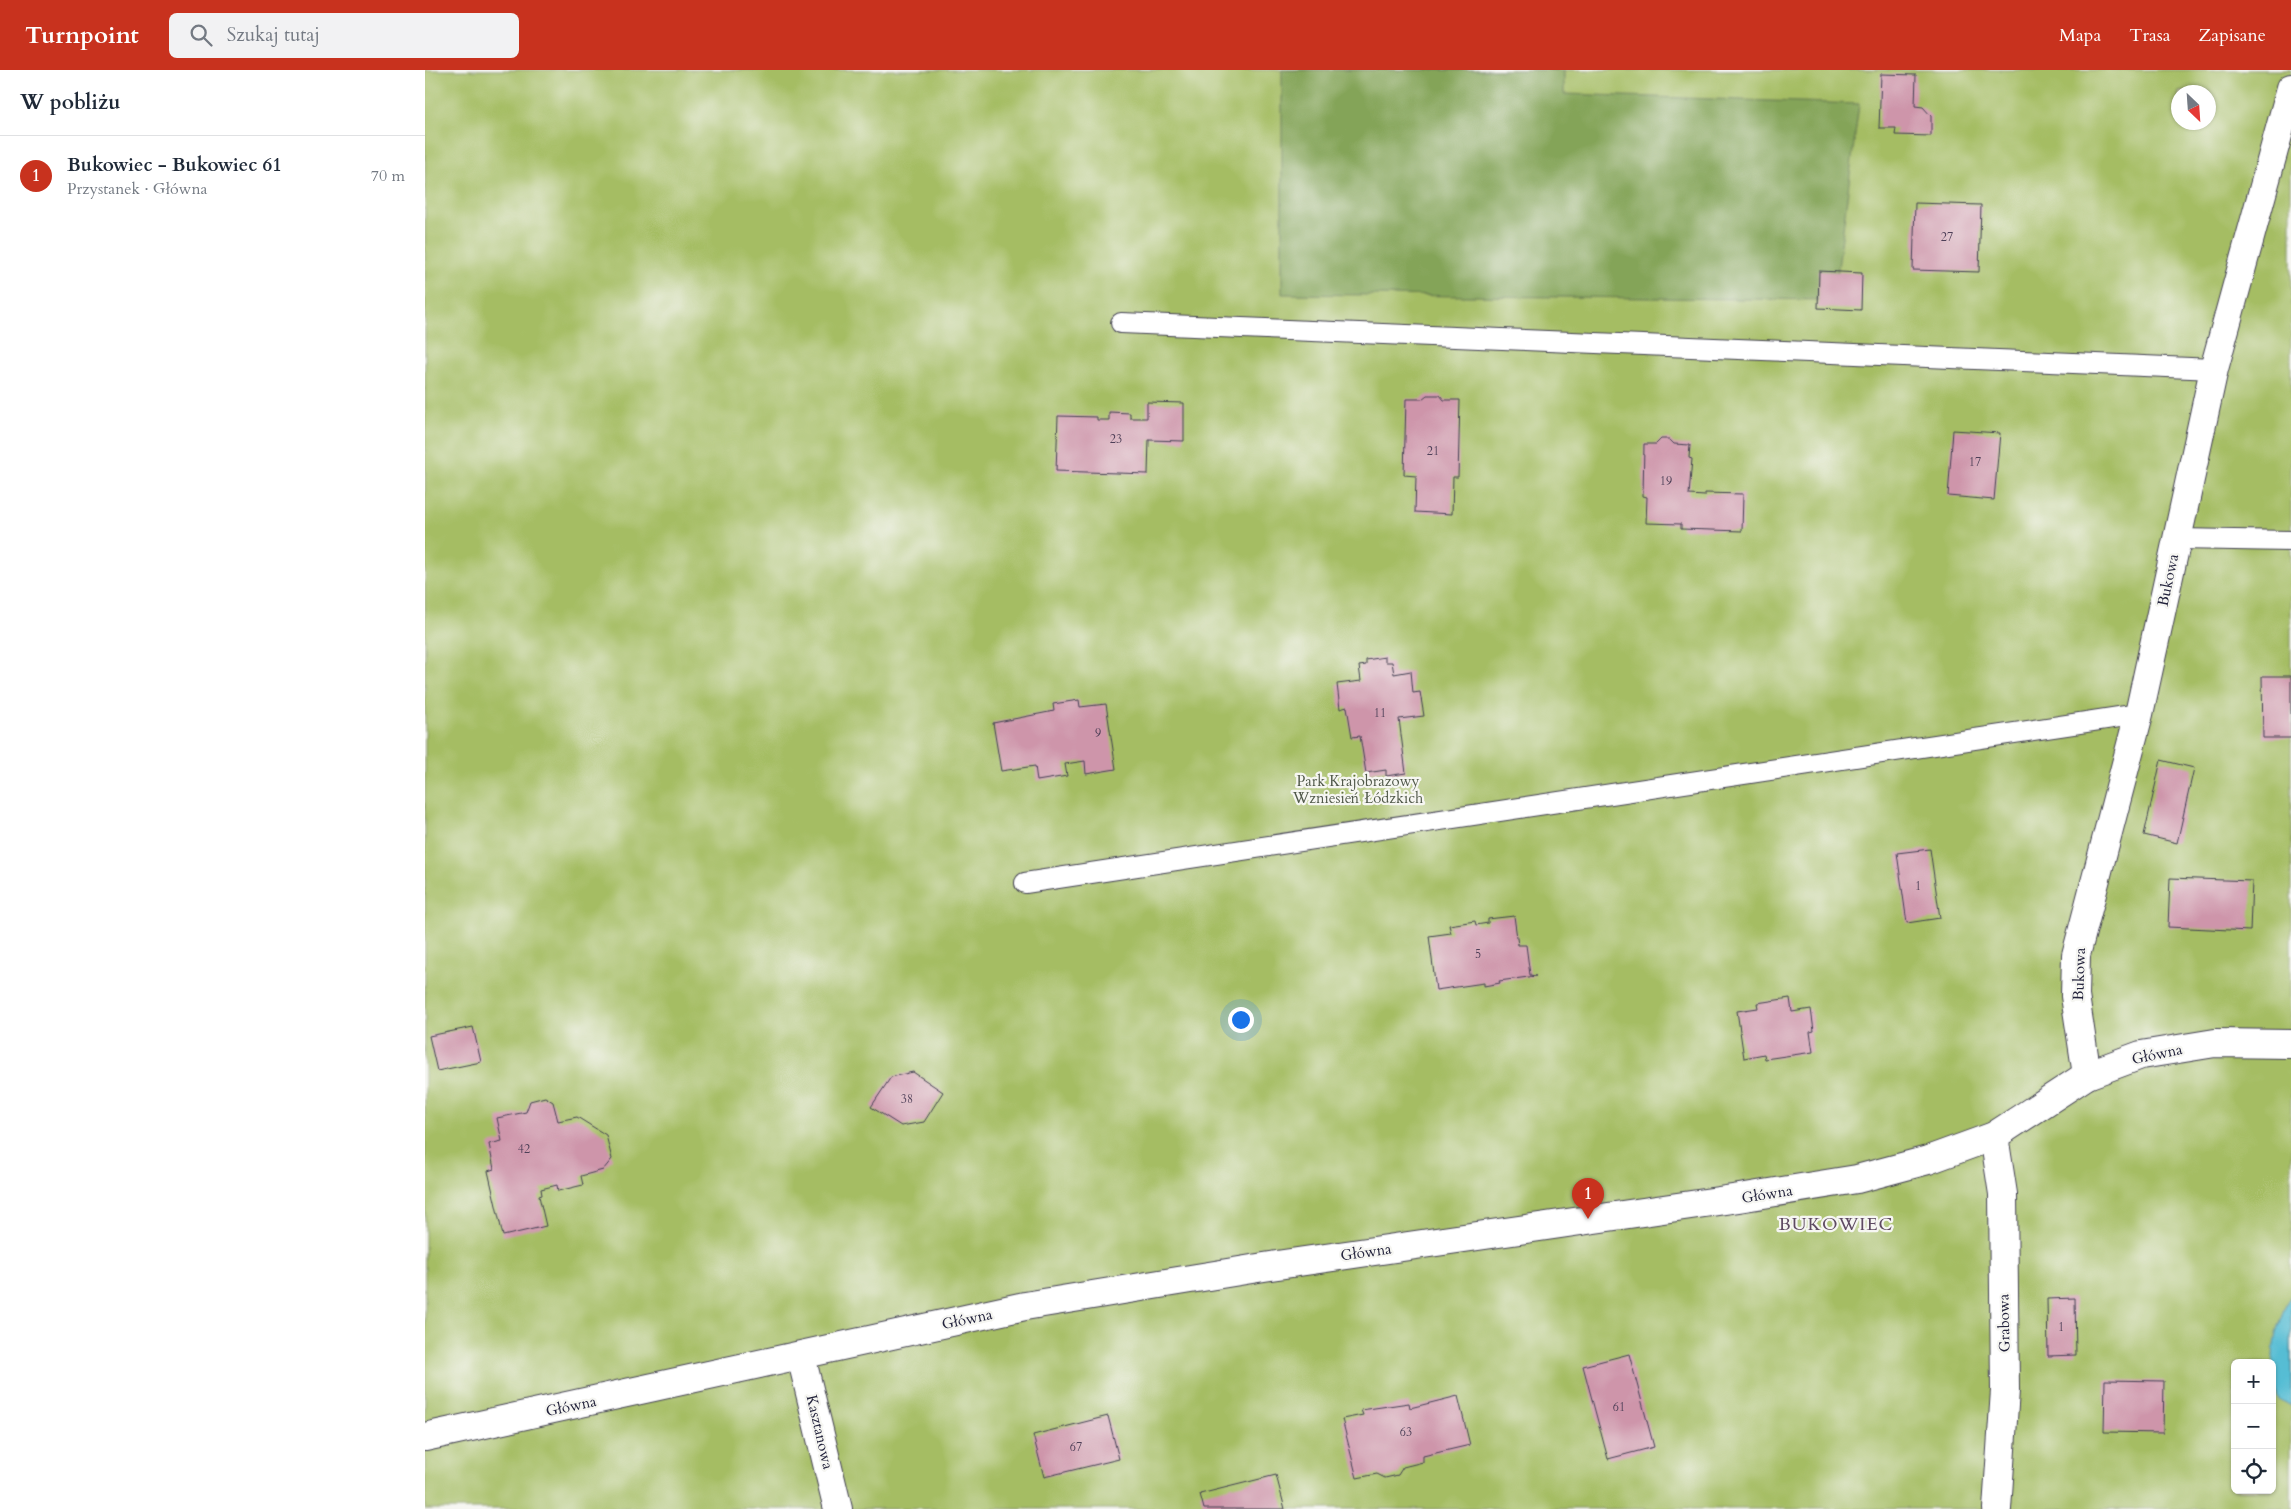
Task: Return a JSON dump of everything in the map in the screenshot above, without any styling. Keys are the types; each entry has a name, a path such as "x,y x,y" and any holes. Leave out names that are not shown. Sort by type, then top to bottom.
{"street":[{"name":"Bukowa","path":"2087,1075 2075,996 2076,955 2139,714 2214,369 2291,88"},
{"name":"Główna","path":"425,1438 1044,1303 1265,1267 1857,1179 1928,1160 1994,1136 2087,1075 2141,1055 2215,1043 2291,1044"},
{"name":"Grabowa","path":"1994,1136 2003,1194 2005,1390 1997,1509"},
{"name":"Kasztanowa","path":"801,1356 838,1509"}],"lane":[{"path":"1121,323 2214,369"},
{"path":"2177,539 2291,541"},
{"path":"1025,883 2139,714"}],"green space":[{"name":"Park Krajobrazowy Wzniesień Łódzkich","path":"425,70 2291,70 2291,1509 425,1509"},
{"path":"1282,70 1564,70 1564,94 1859,104 1834,300 1282,294"}],"water":[{"path":"2291,1295 2291,1406 2278,1398 2276,1389 2276,1359 2273,1359 2276,1332"}],"building":[{"path":"1881,74 1916,75 1915,106 1923,107 1931,116 1931,136 1895,135 1896,128 1879,128"},
{"path":"1915,203 1981,205 1979,272 1913,270"},
{"path":"1819,271 1862,273 1861,310 1818,308"},
{"path":"1427,395 1440,395 1444,400 1460,400 1458,477 1453,477 1452,514 1415,512 1416,476 1404,475 1406,399 1422,399"},
{"path":"1147,402 1184,403 1184,441 1149,440 1148,474 1056,471 1058,416 1097,417 1097,420 1109,420 1109,412 1130,413 1130,418 1147,418"},
{"path":"1953,430 2000,433 1994,500 1948,496"},
{"path":"1661,439 1669,439 1674,444 1690,445 1689,458 1692,459 1689,495 1705,496 1705,493 1743,494 1742,531 1681,529 1681,524 1646,523 1647,497 1643,496 1644,444 1656,444"},
{"path":"1385,657 1385,662 1392,662 1394,674 1411,671 1413,693 1420,692 1424,716 1399,719 1406,773 1386,776 1386,770 1366,773 1360,736 1352,737 1347,707 1340,709 1337,684 1361,681 1359,666 1366,665 1366,660"},
{"path":"2262,676 2291,676 2291,738 2263,738"},
{"path":"1079,700 1080,707 1106,704 1116,769 1086,774 1085,761 1065,764 1067,776 1037,781 1035,766 1001,771 993,723 1054,711 1053,704"},
{"path":"2161,760 2194,768 2177,843 2144,835"},
{"path":"1930,849 1940,918 1907,923 1897,853"},
{"path":"2170,878 2252,881 2250,931 2168,927"},
{"path":"1514,916 1518,945 1526,945 1530,975 1536,976 1499,981 1500,983 1484,986 1484,983 1436,990 1429,936 1451,933 1449,925 1475,921 1476,925 1488,923 1488,919"},
{"path":"1790,998 1792,1012 1811,1009 1814,1031 1810,1032 1813,1052 1765,1059 1764,1054 1744,1058 1737,1011 1758,1008 1757,1003"},
{"path":"473,1027 481,1062 437,1071 429,1036"},
{"path":"913,1072 943,1092 924,1122 901,1126 871,1107 891,1077"},
{"path":"545,1097 553,1102 558,1121 577,1117 606,1135 612,1159 603,1170 581,1176 583,1185 558,1191 557,1185 541,1189 542,1195 539,1196 546,1226 503,1236 488,1171 494,1169 489,1144 502,1141 497,1118 526,1112 530,1101"},
{"path":"2075,1298 2076,1355 2048,1356 2047,1299"},
{"path":"1629,1354 1654,1447 1608,1459 1583,1366"},
{"path":"2105,1380 2164,1381 2163,1433 2104,1432"},
{"path":"1458,1396 1470,1445 1423,1456 1423,1462 1403,1467 1398,1475 1385,1478 1377,1474 1357,1478 1342,1419 1363,1415 1361,1410 1409,1403 1410,1408"},
{"path":"1108,1416 1119,1459 1044,1477 1033,1435"},
{"path":"1276,1475 1285,1509 1204,1509 1200,1494"}],"place":[{"name":"Bukowiec - Bukowiec 61","path":"1588,1219"}],"district":[{"name":"BUKOWIEC","path":"1836,1224"}]}
